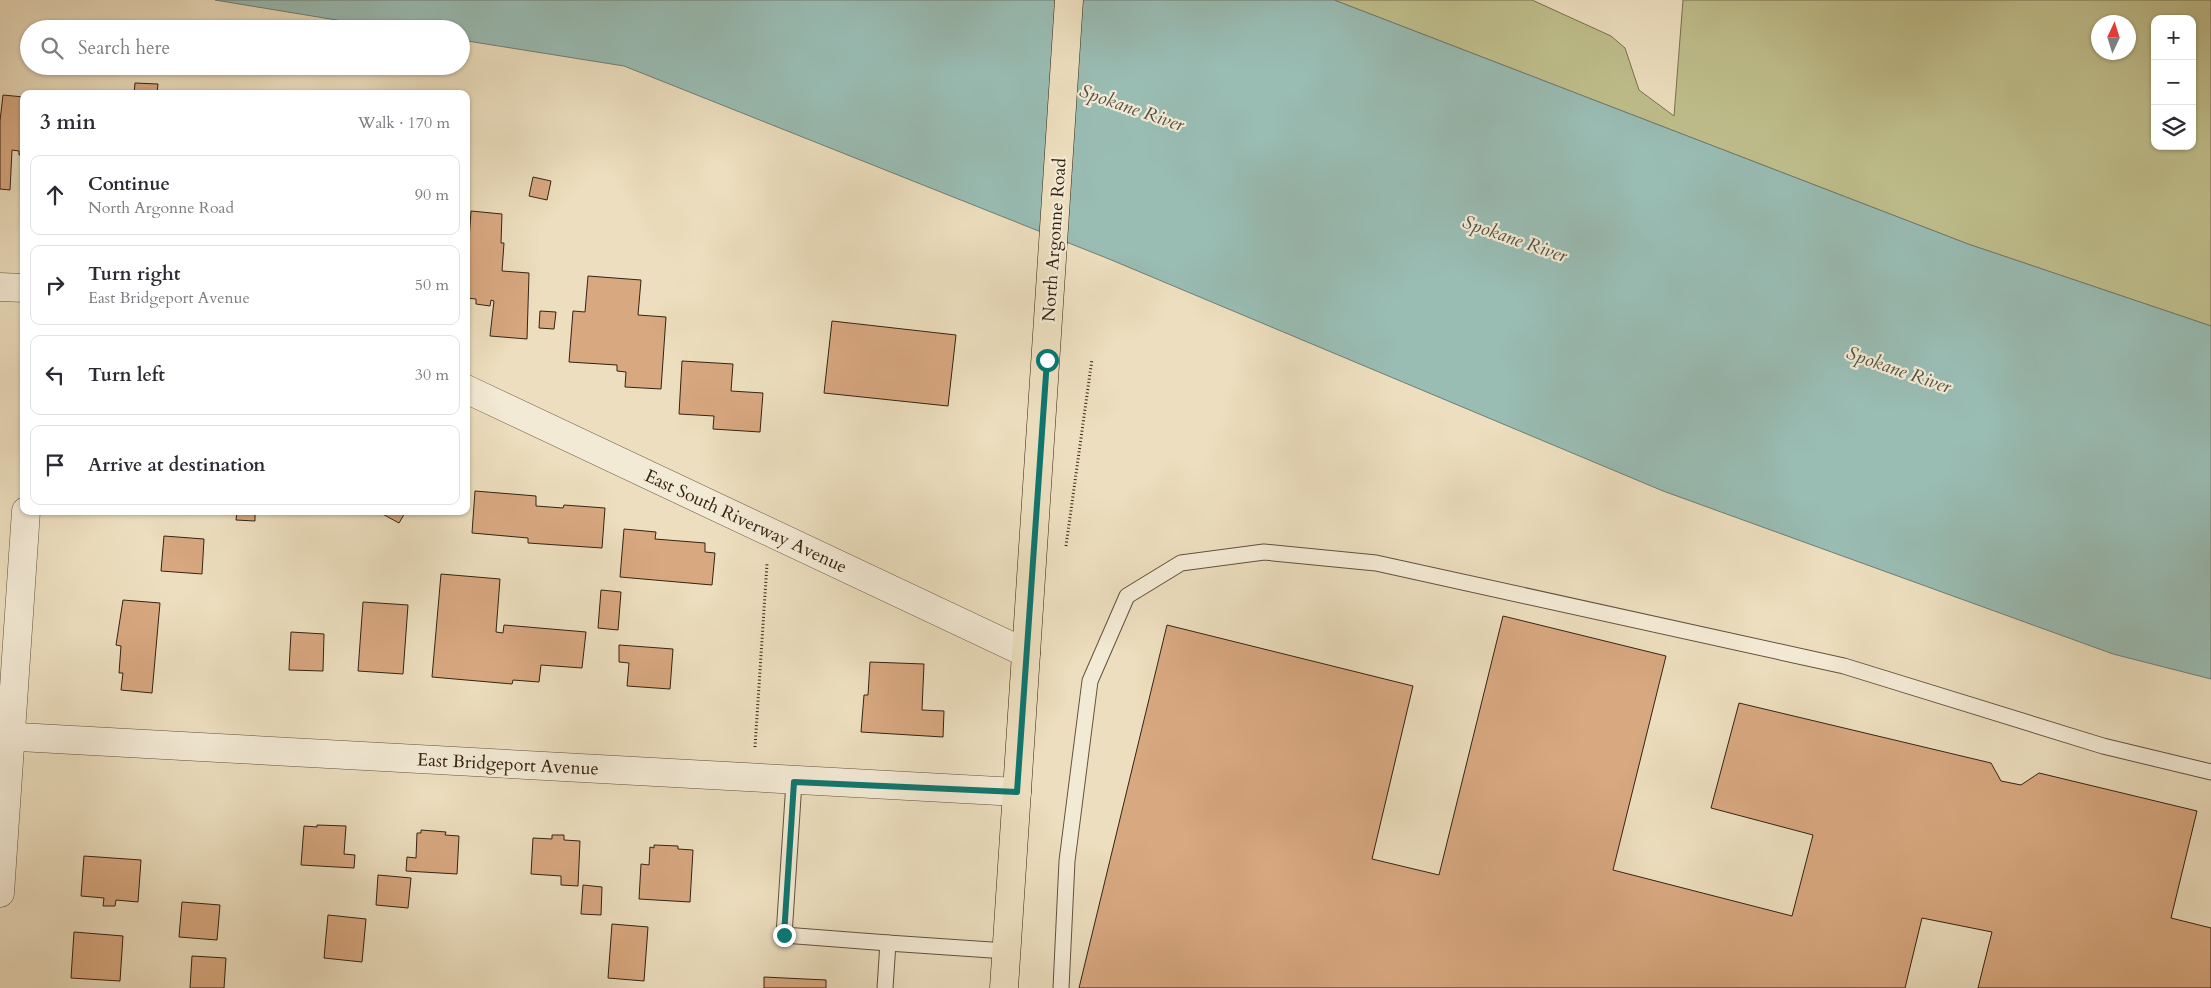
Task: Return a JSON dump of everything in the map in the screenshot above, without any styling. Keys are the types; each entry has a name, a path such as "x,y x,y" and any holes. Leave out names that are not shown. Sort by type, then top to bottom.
{"main road":[{"name":"North Argonne Road","path":"1004,988 1047,360 1069,0"}],"street":[{"path":"0,287 20,288"},
{"name":"East South Riverway Avenue","path":"470,391 1026,653"},
{"path":"0,893 5,737 26,515"},
{"name":"East Bridgeport Avenue","path":"5,737 753,778 794,782 1017,792"}],"lane":[{"path":"1061,988 1067,861 1090,681 1128,596 1181,563 1264,552 1376,563 1844,666 2103,746 2211,772"},
{"path":"794,782 784,935 1006,951"},
{"path":"885,988 888,943"}],"path":[{"path":"753,778 769,532"}],"green space":[{"path":"1334,0 1532,0 1611,36 1625,48 1639,90 1674,116 1683,0 2211,0 2211,326 1968,244"}],"water":[{"name":"Spokane River","path":"215,0 1334,0 1968,244 2211,326 2211,679 2113,654 1663,491 1109,259 624,66 470,41 470,20 336,20"}],"building":[{"path":"135,83 158,84 157,90 134,90"},
{"path":"3,95 20,97 20,155 19,151 12,150 10,190 0,189 0,121"},
{"path":"533,177 551,181 547,200 529,196"},
{"path":"471,211 502,214 501,243 504,243 502,271 529,273 527,339 490,336 494,301 491,300 490,306 476,304 476,299 470,298"},
{"path":"588,276 641,280 638,315 666,317 661,389 625,387 626,372 617,371 617,365 569,362 573,311 585,312"},
{"path":"540,311 556,312 554,329 539,328"},
{"path":"832,321 956,335 948,406 824,393"},
{"path":"682,361 733,364 731,391 763,393 760,432 713,429 714,416 679,414"},
{"path":"475,491 536,496 536,506 563,508 564,505 605,508 602,548 528,543 528,538 472,533"},
{"path":"237,515 255,515 255,521 236,520"},
{"path":"384,515 404,515 399,523"},
{"path":"624,529 656,532 655,539 705,543 705,552 715,553 712,585 620,577"},
{"path":"164,536 204,539 202,574 161,571"},
{"path":"441,574 500,579 496,632 503,633 504,625 586,632 582,668 541,665 539,682 513,680 512,684 432,677"},
{"path":"601,590 621,592 618,630 598,628"},
{"path":"123,600 160,603 152,693 121,690 123,673 119,673 121,646 116,645"},
{"path":"363,602 408,605 403,674 358,671"},
{"path":"1503,616 1666,656 1613,870 1792,916 1813,835 1711,808 1739,703 1991,763 2001,781 2021,785 2039,773 2197,811 2171,918 2211,928 2211,988 1978,988 1992,932 1922,918 1905,988 1079,988 1167,625 1413,686 1372,859 1439,875"},
{"path":"291,632 324,634 323,671 289,670"},
{"path":"619,645 673,649 670,689 627,686 629,663 619,662"},
{"path":"870,662 924,664 922,710 944,711 943,737 861,732 864,695 868,695"},
{"path":"317,825 346,826 344,854 355,855 354,868 301,865 304,826 317,827"},
{"path":"421,830 446,832 445,835 459,836 457,874 406,871 407,857 416,858 417,833 421,833"},
{"path":"552,835 564,835 564,840 580,841 578,886 561,885 561,876 531,874 533,838 552,839"},
{"path":"654,845 678,846 678,849 693,850 690,902 639,899 641,864 649,865 650,847 654,848"},
{"path":"84,856 141,860 138,902 116,900 115,906 103,906 104,898 81,896"},
{"path":"378,875 411,878 408,908 376,905"},
{"path":"583,885 602,887 601,915 581,914"},
{"path":"182,902 220,905 217,940 179,937"},
{"path":"328,915 366,919 362,962 324,958"},
{"path":"612,924 648,927 644,981 608,978"},
{"path":"74,932 123,936 120,981 71,978"},
{"path":"192,956 226,958 224,988 190,988"},
{"path":"764,977 826,980 826,988 764,988"}],"route":[{"path":"784,935 794,782 1017,792 1047,360"}]}
